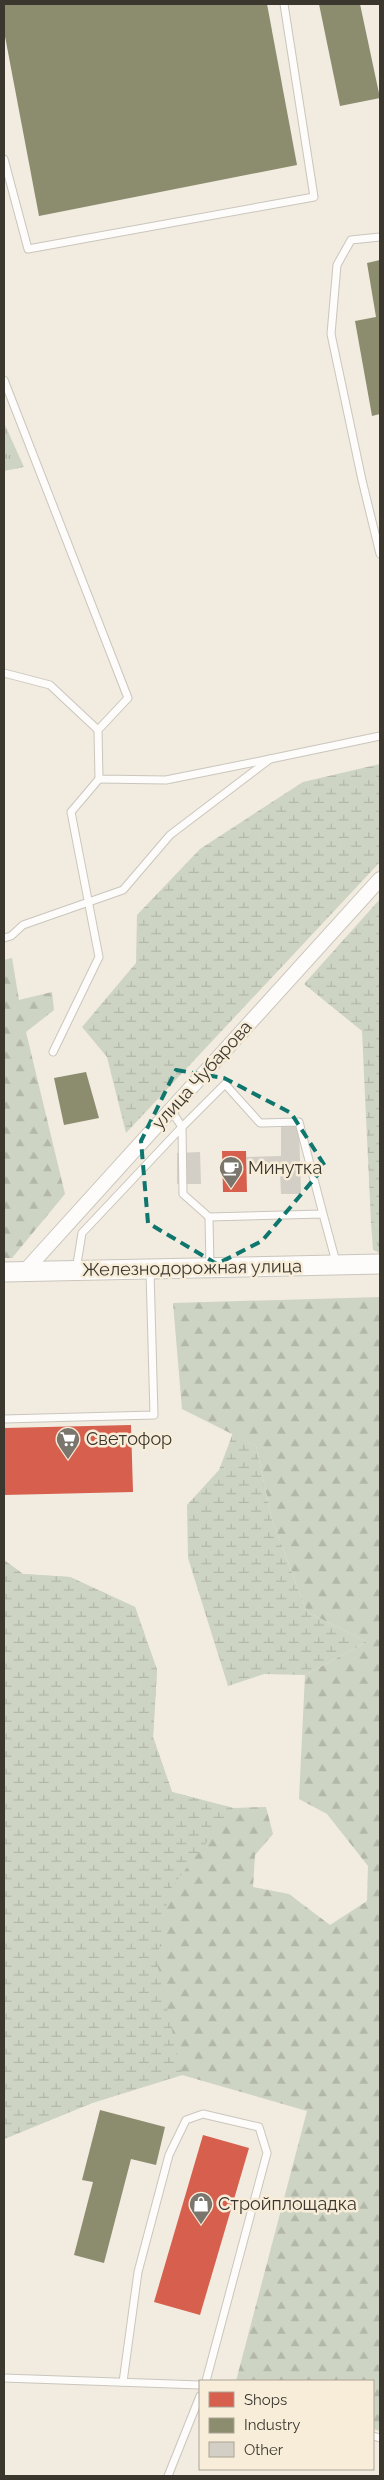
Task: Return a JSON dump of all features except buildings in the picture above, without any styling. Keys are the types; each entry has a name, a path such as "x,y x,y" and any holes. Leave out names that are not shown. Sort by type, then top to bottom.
{"street":[{"name":"улица Чубарова","path":"25,1272 380,879"},
{"name":"Железнодорожная улица","path":"4,1272 380,1264"}],"lane":[{"path":"4,158 28,249 314,197 284,4"},
{"path":"380,238 351,240 337,266 331,334 380,554"},
{"path":"4,380 128,698 98,730 99,779 71,812 99,957 53,1052"},
{"path":"4,673 50,685 98,730"},
{"path":"99,779 166,780 380,736"},
{"path":"4,938 12,936 22,925 89,904 123,890 170,835 270,759"},
{"path":"76,1270 82,1233 225,1084 260,1123 299,1122 336,1265"},
{"path":"170,1110 182,1127 183,1194 209,1217 323,1214"},
{"path":"209,1217 210,1268"},
{"path":"4,1419 154,1415 150,1269"},
{"path":"123,2382 138,2272 169,2155 186,2120 203,2114 259,2127 267,2153 206,2380"},
{"path":"4,2378 199,2385"},
{"path":"168,2476 199,2398"}],"highlighted area":[{"path":"176,1070 224,1078 291,1113 325,1166 262,1241 217,1264 148,1223 141,1141"}],"green space":[{"path":"4,423 24,467 4,471"},
{"path":"380,764 380,862 126,1133 107,1057 82,1027 136,963 137,915 200,849 303,782"},
{"path":"380,899 380,1226 371,1223 362,1031 304,984"},
{"path":"12,958 19,1000 52,992 54,1010 26,1032 65,1194 12,1258 4,1258 4,960"},
{"path":"371,1223 380,1226 380,1253 373,1250"},
{"path":"380,1297 380,2431 374,2429 374,2380 236,2380 307,2111 182,2075 92,2103 4,2139 4,1560 23,1574 70,1577 135,1607 157,1670 153,1737 172,1792 233,1808 266,1807 273,1834 255,1855 253,1887 289,1894 330,1925 367,1901 368,1866 327,1814 299,1799 305,1675 367,1642 307,1612 272,1520 256,1446 182,1409 173,1303"},
{"path":"233,1433 256,1446 272,1520 307,1612 367,1642 305,1675 264,1674 228,1686 188,1558 187,1505 219,1470"},
{"path":"4,1560 23,1574 70,1577 135,1607 157,1670 153,1737 172,1792 233,1808 169,1891 157,1962 182,2075 92,2103 4,2139"}],"place":[{"name":"Минутка","path":"231,1189"},
{"name":"Светофор","path":"68,1460"},
{"name":"Стройплощадка","path":"201,2225"}]}
